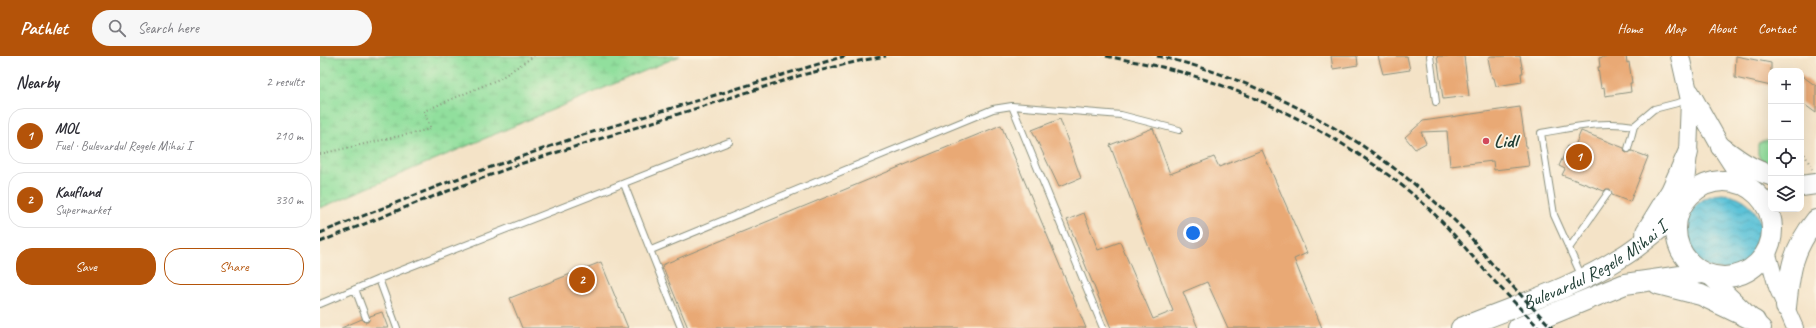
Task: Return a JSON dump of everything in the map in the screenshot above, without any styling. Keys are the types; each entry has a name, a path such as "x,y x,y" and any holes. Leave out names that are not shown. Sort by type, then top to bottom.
{"main road":[{"path":"1680,56 1685,82 1690,100 1688,153 1676,234 1682,254 1691,265 1705,274 1722,278 1736,276 1748,271 1759,262 1767,250 1772,232 1770,216 1763,202 1749,189 1721,147 1685,82"},
{"path":"1721,147 1741,163 1760,173 1768,175"},
{"path":"1636,247 1671,191 1688,153"},
{"path":"1680,208 1695,190 1712,182 1730,182 1749,189 1768,190"},
{"name":"Bulevardul Regele Mihai I","path":"1461,328 1583,278 1620,259 1636,247 1680,208"},
{"path":"1767,250 1816,212"},
{"path":"1786,308 1794,256 1800,241 1816,220"},
{"name":"Bulevardul Regele Mihai I","path":"1518,328 1606,290 1625,284 1705,274"},
{"path":"1644,281 1701,295 1760,326"}],"street":[{"path":"1767,250 1777,287 1795,328"},
{"path":"1705,274 1760,326"}],"lane":[{"path":"1430,56 1436,102"},
{"path":"1628,149 1634,126 1654,108 1690,100"},
{"path":"1012,106 1103,328"},
{"path":"651,250 993,109 1012,106 1121,114 1179,130"},
{"path":"1583,278 1570,246 1554,215 1541,132 1602,124 1619,123 1634,126"},
{"path":"320,304 379,279 729,142"},
{"path":"624,184 681,328"},
{"path":"1570,246 1608,193"},
{"path":"379,279 397,328"},
{"path":"355,289 366,318"}],"path":[{"path":"320,154 431,129 424,111 499,79 534,56"},
{"path":"1804,157 1811,179"}],"green space":[{"path":"320,56 680,56 320,208"},
{"path":"1768,140 1768,164 1762,163 1758,154 1758,144"}],"water":[{"path":"1723,194 1737,197 1750,205 1758,218 1761,232 1758,246 1750,259 1737,267 1723,270 1709,267 1696,259 1688,246 1685,232 1688,218 1696,205 1709,197"}],"building":[{"path":"1331,56 1357,56 1358,65 1333,69"},
{"path":"1378,56 1407,56 1410,70 1383,74"},
{"path":"1437,56 1464,56 1469,96 1443,99"},
{"path":"1491,56 1520,56 1523,73 1521,73 1522,82 1496,86 1494,78 1492,78 1488,58"},
{"path":"1607,56 1626,56 1627,63 1629,62 1632,83 1630,83 1631,92 1605,96 1604,87 1601,88 1598,67 1600,67 1599,58"},
{"path":"1736,56 1771,63 1771,68 1768,68 1768,85 1735,78"},
{"path":"1804,77 1816,86 1816,113 1804,104"},
{"name":"Lidl","path":"1520,107 1529,166 1494,170 1493,161 1450,166 1447,131 1421,132 1426,143 1415,149 1405,137 1423,121"},
{"path":"1060,119 1081,178 1059,187 1032,130"},
{"path":"1001,125 1086,328 688,328 662,265"},
{"path":"1153,128 1170,174 1214,157 1219,167 1262,150 1307,253 1294,259 1322,328 1228,328 1207,282 1183,292 1198,328 1111,328 1067,220 1084,213 1098,250 1120,242 1153,319 1173,311 1110,145"},
{"path":"1581,131 1624,148 1626,153 1632,151 1648,157 1630,202 1612,195 1610,189 1606,189 1604,191 1562,175 1565,169 1559,166 1568,146 1574,148"},
{"path":"601,262 628,328 522,328 510,298"},
{"path":"382,312 388,328 341,328 362,319 365,322 368,322 370,316"}],"railway":[{"path":"320,233 451,181 583,135 845,56"},
{"path":"320,242 416,203 520,164 802,75 886,56"},
{"path":"1106,56 1162,67 1196,76 1230,88 1297,118 1360,155 1390,176 1427,206 1493,280 1539,328"},
{"path":"1157,56 1198,67 1239,81 1280,99 1320,120 1395,168 1459,225 1494,266 1552,328"}],"place":[{"name":"Lidl","path":"1486,141"},
{"name":"MOL","path":"1579,157"},
{"name":"Kaufland","path":"582,280"}]}
